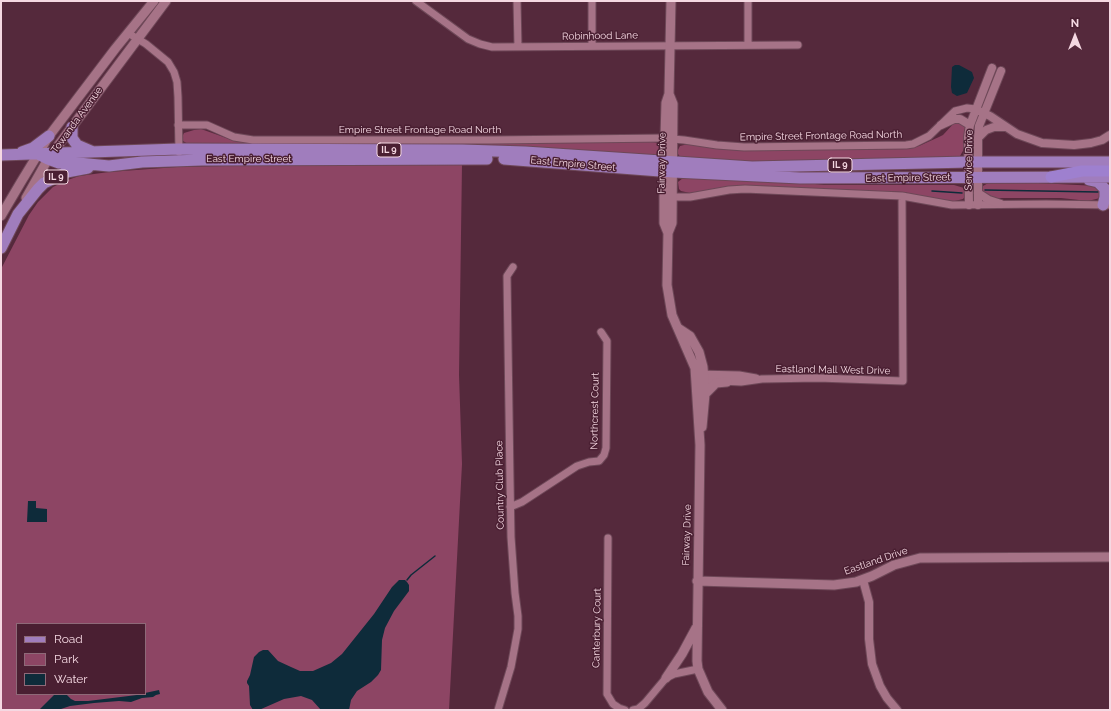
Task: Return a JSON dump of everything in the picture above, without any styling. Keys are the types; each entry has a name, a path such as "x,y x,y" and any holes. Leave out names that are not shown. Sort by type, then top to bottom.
{"highway":[{"path":"1051,178 1082,170 1110,170"}],"main road":[{"name":"Towanda Avenue","path":"1,216 49,136 154,1"},
{"name":"Towanda Avenue","path":"1,248 18,214 51,156 166,1"},
{"name":"Fairway Drive","path":"668,233 664,223 669,167 669,138 666,103 670,94 671,1"},
{"path":"72,127 72,138 77,145 93,152"},
{"path":"18,154 33,148 49,136"},
{"name":"East Empire Street","path":"1,155 38,154 51,156 93,152 179,155 462,150 525,152 669,167 800,178 850,179 1063,162 1110,162"},
{"name":"East Empire Street","path":"51,156 59,163 109,166 179,155"},
{"name":"IL 9","path":"18,214 44,183 67,172 79,169 109,166"},
{"name":"Fairway Drive","path":"669,167 672,197 672,223 668,233 668,296 672,315 678,328 690,336 701,360 697,410 700,445"},
{"name":"East Empire Street","path":"669,167 973,170 1051,178 1110,177"},
{"path":"1078,177 1098,182 1104,187 1107,205"},
{"name":"Fairway Drive","path":"700,377 705,394 700,445 696,652 698,669 708,692 722,710"},
{"path":"705,394 716,383 727,382"},
{"name":"Eastland Drive","path":"697,581 830,585 863,580 894,565 920,558 1110,556"},
{"path":"666,678 678,662 697,627"}],"street":[{"name":"Robinhood Lane","path":"416,1 462,36 474,42 492,47 798,45"},
{"path":"517,1 518,47"},
{"path":"592,1 592,46"},
{"path":"748,1 748,45"},
{"path":"128,33 168,62 174,72 177,82 179,155"},
{"name":"Service Drive","path":"978,205 978,193 968,137 975,109 992,68"},
{"name":"Service Drive","path":"969,205 979,126 1001,71"},
{"name":"Empire Street Frontage Road North","path":"178,126 207,126 234,137 253,140 669,138 722,146 744,147 898,146 913,144 923,139 934,132 955,110 967,108 975,109 984,113 1017,134 1035,142 1061,144 1091,143 1102,140 1110,135"},
{"path":"941,125 960,118 970,125"},
{"path":"978,138 986,130 994,127 1006,127"},
{"path":"672,197 690,197 729,190 745,189 902,196 926,199 946,204 1107,205"},
{"path":"978,193 989,200 1001,204"},
{"name":"Eastland Mall West Drive","path":"700,377 727,382 762,379 818,378 903,381 902,196"},
{"name":"Country Club Place","path":"501,710 518,629 510,507 507,276 513,267"},
{"name":"Northcrest Court","path":"510,507 522,502 577,466 589,462 599,461 604,456 606,448 607,341 601,332"},
{"name":"Eastland Mall West Drive","path":"700,377 739,375 762,379"},
{"name":"Canterbury Court","path":"608,538 607,687 608,697 613,704 625,710"},
{"path":"863,580 869,602 869,637 872,664 880,686 887,698 897,710"},
{"path":"633,710 638,709 645,703 666,678 674,674 698,669"},
{"name":"Country Club Place","path":"498,710 502,702"}],"green space":[{"path":"956,121 965,126 964,149 957,158 749,163 681,158 678,154 680,146 688,144 733,150 905,149 919,146 943,135"},
{"path":"201,129 232,140 251,143 498,144 649,141 658,143 661,147 660,154 658,156 188,144 183,141 182,137 184,133"},
{"path":"319,164 462,164 459,375 462,464 449,710 1,710 1,269 29,215 38,202 53,187 79,176 109,172 177,167"},
{"path":"683,178 797,182 824,185 954,185 964,188 966,195 963,199 951,202 903,192 747,186 720,188 690,193 679,189 678,182"},
{"path":"990,182 1097,186 1100,187 1100,198 1088,201 1061,198 993,198 982,192 983,186"}],"water":[{"path":"959,65 972,72 974,78 967,93 957,96 952,93 951,87 952,67"},
{"path":"28,501 36,501 36,508 47,509 47,522 27,522"},
{"path":"399,580 405,580 407,582 409,585 409,591 394,611 385,628 382,640 381,670 371,682 357,691 351,700 349,710 321,710 312,700 301,696 284,699 259,710 253,710 250,705 249,686 247,681 254,657 259,652 268,650 278,661 300,671 313,671 331,663 342,654 374,614 392,587"},
{"path":"159,690 160,694 131,702 119,701 94,703 70,706 58,710 39,710 54,695 67,695 75,701 88,701 146,695 146,693"}],"waterway":[{"path":"985,190 1098,192"},
{"path":"932,191 962,193"},
{"path":"407,580 435,556"}]}
